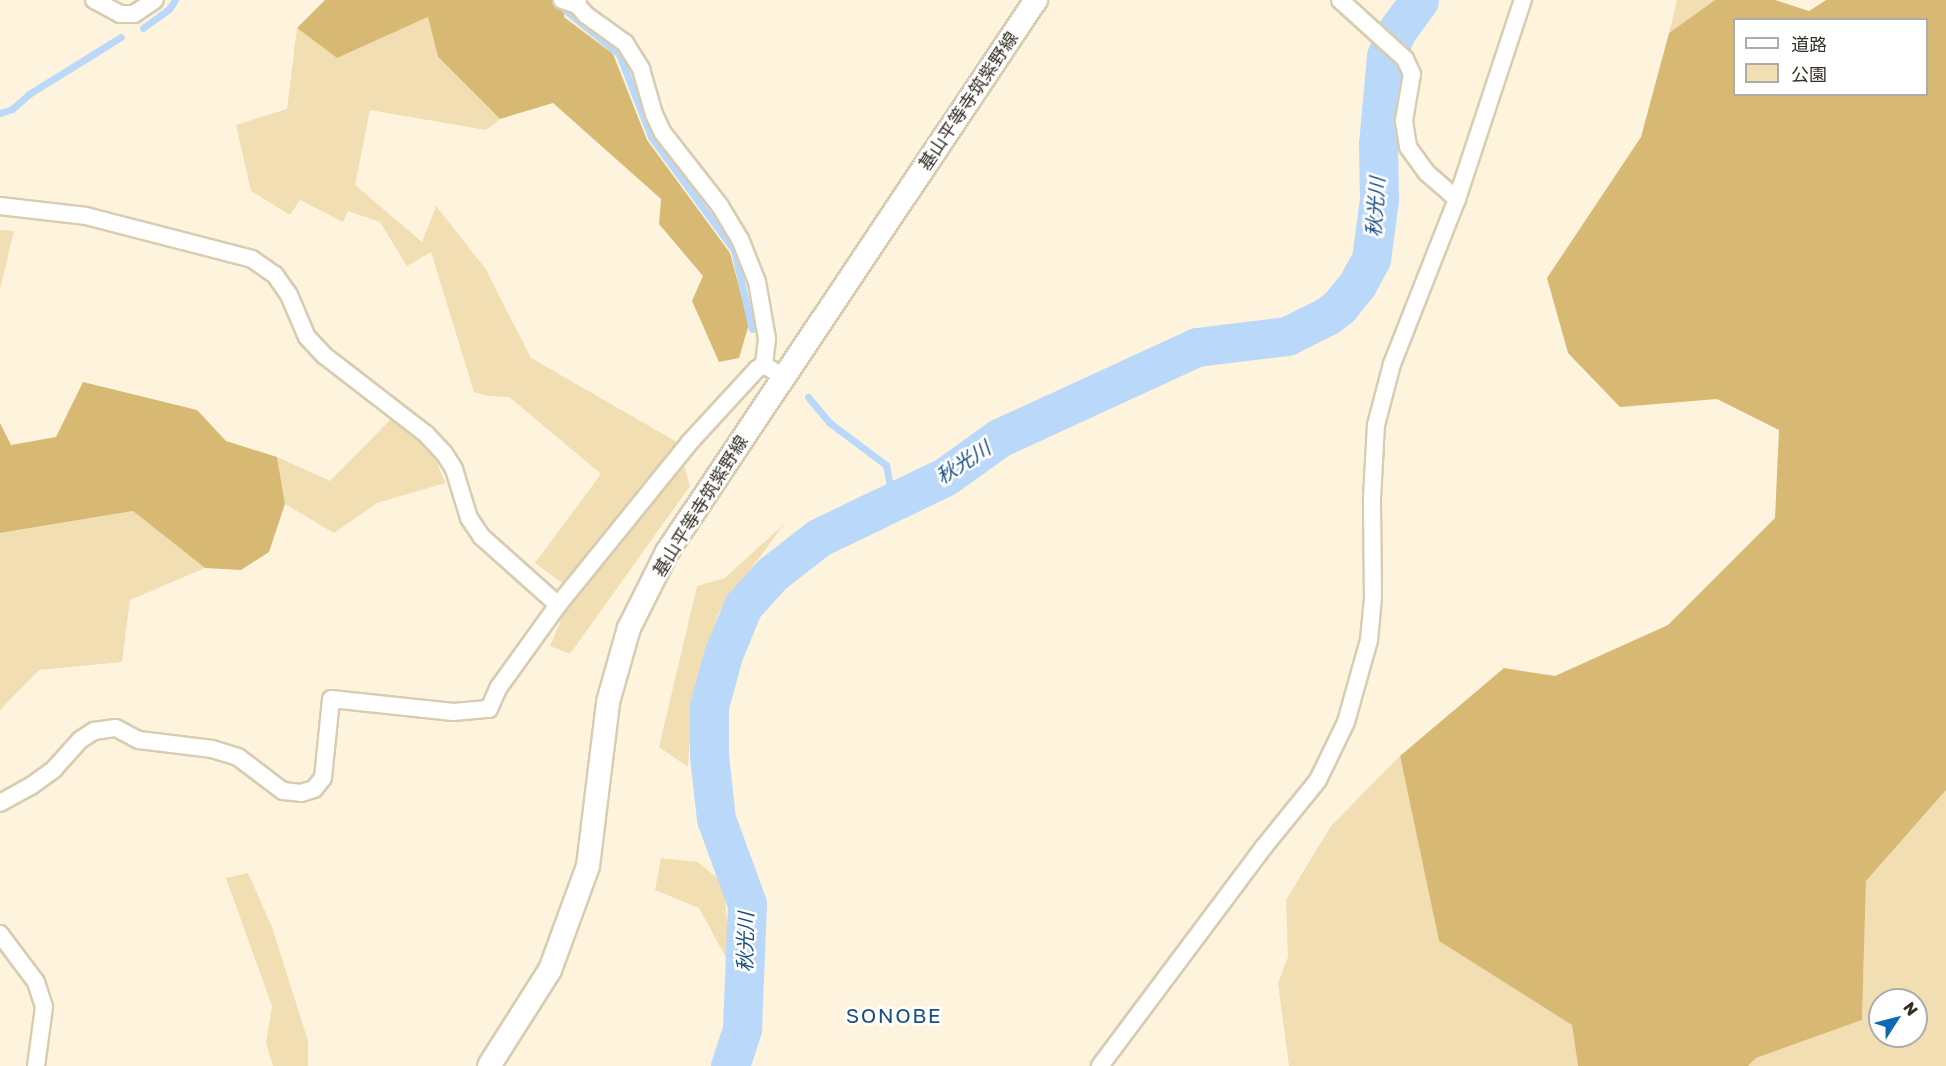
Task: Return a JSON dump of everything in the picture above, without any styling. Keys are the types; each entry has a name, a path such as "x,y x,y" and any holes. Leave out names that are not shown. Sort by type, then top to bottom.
{"main road":[{"name":"基山平等寺筑紫野線","path":"489,1066 550,970 588,866 608,702 629,628 667,552 1036,0"}],"street":[{"path":"94,0 120,14 134,14 155,0"},
{"path":"1340,0 1405,59 1412,74 1404,121 1408,147 1427,174 1457,199"},
{"path":"1100,1066 1263,848 1318,780 1346,722 1369,640 1373,598 1372,498 1376,425 1392,364 1457,199 1523,0"},
{"path":"572,2 624,43 641,69 654,114 663,133 720,206 740,239 757,282 767,339 764,365"},
{"path":"0,206 86,216 252,259 275,275 289,295 307,336 325,356 426,434 444,453 454,469 469,518 482,537 558,605"},
{"path":"764,365 784,377"},
{"path":"0,803 31,786 54,769 80,740 94,731 116,728 139,740 212,749 238,757 284,790 301,793 314,789 323,777 331,699 453,712 489,709 499,687 558,605 689,443 740,386 764,365"},
{"path":"0,934 36,982 44,1007 36,1066"}],"green space":[{"path":"1677,0 1715,0 1669,33"},
{"path":"428,17 438,57 500,119 486,130 370,110 355,185 422,242 436,206 485,268 531,358 677,442 690,486 570,654 550,646 573,591 535,563 601,474 509,397 488,396 474,392 431,252 407,266 380,222 348,211 343,222 300,200 290,215 251,191 236,125 287,109 297,28 337,58"},
{"path":"0,230 14,231 0,289"},
{"path":"391,419 431,447 445,483 377,503 334,533 285,504 277,457 330,481"},
{"path":"133,511 205,568 130,600 122,662 39,670 0,710 0,533"},
{"path":"784,524 718,614 693,699 688,767 659,747 697,586 725,578"},
{"path":"1400,756 1439,941 1572,1025 1578,1066 1289,1066 1278,983 1288,957 1286,900 1331,826"},
{"path":"1946,790 1946,1066 1748,1066 1756,1058 1862,1020 1866,881"},
{"path":"661,858 698,862 724,884 730,965 699,908 655,890"},
{"path":"248,873 272,927 308,1041 308,1066 273,1066 266,1043 272,1006 226,878"}],"shaded area":[{"path":"325,0 567,0 564,17 613,54 647,140 730,253 749,324 739,358 719,362 692,301 703,276 659,224 661,199 553,103 500,119 438,57 428,17 337,58 297,28"},
{"path":"1715,0 1775,0 1809,11 1826,0 1946,0 1946,790 1866,881 1862,1020 1756,1058 1748,1066 1578,1066 1572,1025 1439,941 1400,756 1504,668 1555,676 1668,625 1775,518 1779,430 1717,399 1620,407 1568,353 1547,278 1641,137 1669,33"},
{"path":"83,382 197,410 226,441 277,457 285,504 269,552 241,570 205,568 133,511 0,533 0,423 11,445 56,437"}],"waterway":[{"path":"143,28 169,9 175,0"},
{"name":"秋光川","path":"730,1066 742,1028 747,904 716,819 709,756 709,706 723,655 743,606 772,574 818,538 946,476 999,438 1197,347 1287,336 1327,316 1339,307 1357,285 1371,259 1379,200 1378,144 1386,56 1396,32 1419,0"},
{"path":"565,10 619,54 651,137 734,250 752,329"},
{"path":"0,113 12,109 29,94 121,37"},
{"path":"808,397 830,423 886,465 893,502"}],"district":[{"name":"SONOBE","path":"894,1015"}]}
